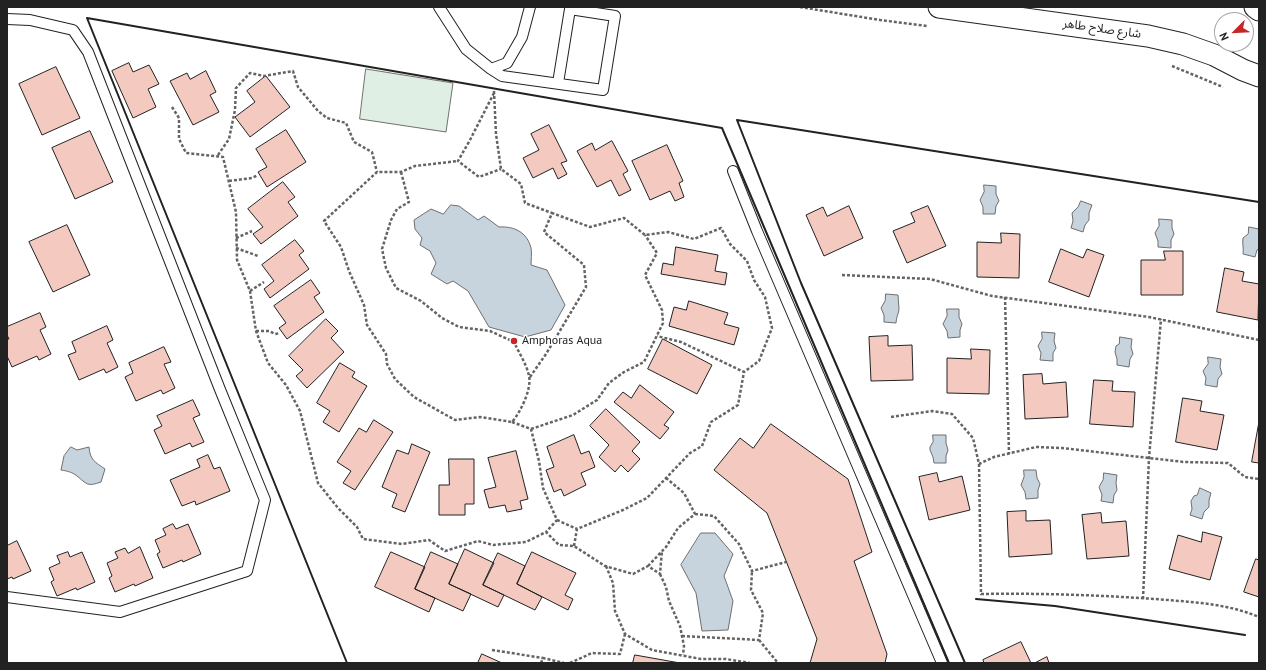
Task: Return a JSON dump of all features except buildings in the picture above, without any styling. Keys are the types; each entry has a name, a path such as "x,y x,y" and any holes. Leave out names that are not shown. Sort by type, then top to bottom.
{"street":[{"name":"شارع صلاح طاهر","path":"939,7 1148,36 1183,44 1214,55 1243,70 1259,76"},
{"path":"1255,7 1259,10"}],"lane":[{"path":"439,7 466,49 502,76 603,90 615,16 570,9 558,83"},
{"path":"492,69 507,63 522,37 530,7"},
{"path":"7,19 30,20 73,30 88,52 219,387 265,500 247,571 120,612 7,597"},
{"path":"733,171 757,231 942,663"}],"path":[{"path":"492,69 496,134 501,169 521,184 525,203 590,227 624,218 645,234 657,253 645,275 662,310 663,323 644,362 624,372 609,383 597,400 573,415 531,429 512,422 480,417 455,420 414,397 395,379 387,364 386,354 367,325 364,305 349,271 341,247 324,221 378,172 401,172 415,166 458,161 479,177 501,169"},
{"path":"218,155 229,139 235,110 236,88 250,73 264,76 293,71 298,87 318,111 327,118 346,123 354,142 372,152 378,172"},
{"path":"458,161 494,92"},
{"path":"172,107 179,118 179,139 186,153 218,155 223,157 236,212 237,260 250,291 256,331 268,363 286,385 300,412 318,483 338,508 357,527 363,539 402,544 429,540 445,551 478,541 493,545 526,542 546,532 557,520"},
{"path":"401,172 409,202 397,209 391,220 382,249 386,268 396,288 421,301 442,318 459,327 490,331 514,342 530,378"},
{"path":"229,181 252,178 258,175"},
{"path":"512,422 526,399 530,378 586,287 584,265 544,232 552,213"},
{"path":"531,429 539,461 543,488 557,520 577,529 623,510 646,498 690,454 702,446 711,422 738,405 744,372 759,361 772,328 765,298 754,280 747,261 730,244 721,228 694,238 668,232 645,234"},
{"path":"236,238 252,231"},
{"path":"236,248 258,256"},
{"path":"842,275 930,279 992,296 1161,319 1259,340"},
{"path":"250,291 264,282"},
{"path":"1004,297 1009,454"},
{"path":"1143,599 1149,458 1161,319"},
{"path":"256,331 269,331 275,334 280,333"},
{"path":"657,336 681,342 744,372"},
{"path":"891,417 932,411 952,414 974,438 978,464 981,594 1027,593 1202,602 1248,612 1259,617"},
{"path":"978,464 994,457 1036,447 1062,448 1184,462 1228,463 1245,477 1259,479"},
{"path":"666,478 684,493 695,514"},
{"path":"546,532 559,545 574,546 605,566 633,574 648,566 678,528 695,514 714,516 740,544 752,570 751,590 763,613 759,640"},
{"path":"574,546 577,529"},
{"path":"662,550 660,574 666,587 669,601 680,626 684,646 683,655"},
{"path":"752,570 786,562"},
{"path":"605,566 613,583 615,611 625,634 652,650 701,658 726,659 750,663"},
{"path":"648,566 660,574"},
{"path":"570,663 592,653 620,654 625,634"},
{"path":"682,636 759,640 778,663"},
{"path":"492,650 544,658 564,663"},
{"path":"541,663 544,658"}],"green space":[{"path":"366,69 453,83 446,132 360,119"}],"shaded area":[{"path":"984,185 996,186 996,194 999,201 996,206 995,214 983,214 983,207 980,200 984,192"},
{"path":"1081,201 1092,205 1089,213 1089,220 1085,225 1083,232 1071,228 1073,221 1072,213"},
{"path":"451,205 459,206 478,220 484,216 499,227 515,229 523,234 529,242 531,248 531,265 547,270 565,305 551,330 525,337 489,327 468,291 453,281 447,284 431,274 436,263 430,251 420,245 422,238 415,229 414,220 431,209 443,214"},
{"path":"1159,219 1172,220 1174,234 1171,240 1171,248 1158,247 1158,241 1155,233 1159,226"},
{"path":"1249,227 1259,229 1259,248 1255,257 1243,254 1243,238 1248,234"},
{"path":"886,294 898,295 899,312 896,323 884,322 884,315 881,308 885,301"},
{"path":"947,309 959,309 959,317 962,324 960,337 948,338 947,331 943,324 947,316"},
{"path":"1042,332 1055,333 1054,341 1056,348 1053,353 1053,361 1040,360 1041,353 1038,346 1042,339"},
{"path":"1120,337 1132,339 1131,347 1133,354 1130,359 1129,367 1117,365 1115,352 1116,346 1119,344"},
{"path":"1208,357 1221,359 1220,367 1222,374 1218,379 1217,387 1205,385 1206,378 1203,371 1208,364"},
{"path":"933,435 946,435 948,450 946,463 934,463 930,450 933,442"},
{"path":"71,447 77,450 89,447 94,460 105,469 101,482 88,484 77,476 61,470 64,456"},
{"path":"1024,470 1036,470 1037,478 1040,484 1038,498 1026,499 1025,492 1021,485 1024,477"},
{"path":"1104,473 1117,475 1117,490 1114,495 1113,503 1101,501 1102,495 1099,487 1103,480"},
{"path":"1200,488 1211,493 1209,507 1204,512 1202,519 1190,515 1192,509 1191,501 1194,496 1197,495"},
{"path":"701,533 715,533 733,554 724,576 733,601 728,630 702,631 696,593 681,565"}],"wall":[{"path":"347,663 87,18 722,128 949,663"},
{"path":"965,663 801,283 737,120 1259,202"},
{"path":"976,599 1055,606 1245,635"}],"place":[{"name":"Amphoras Aqua","path":"514,341"}]}
